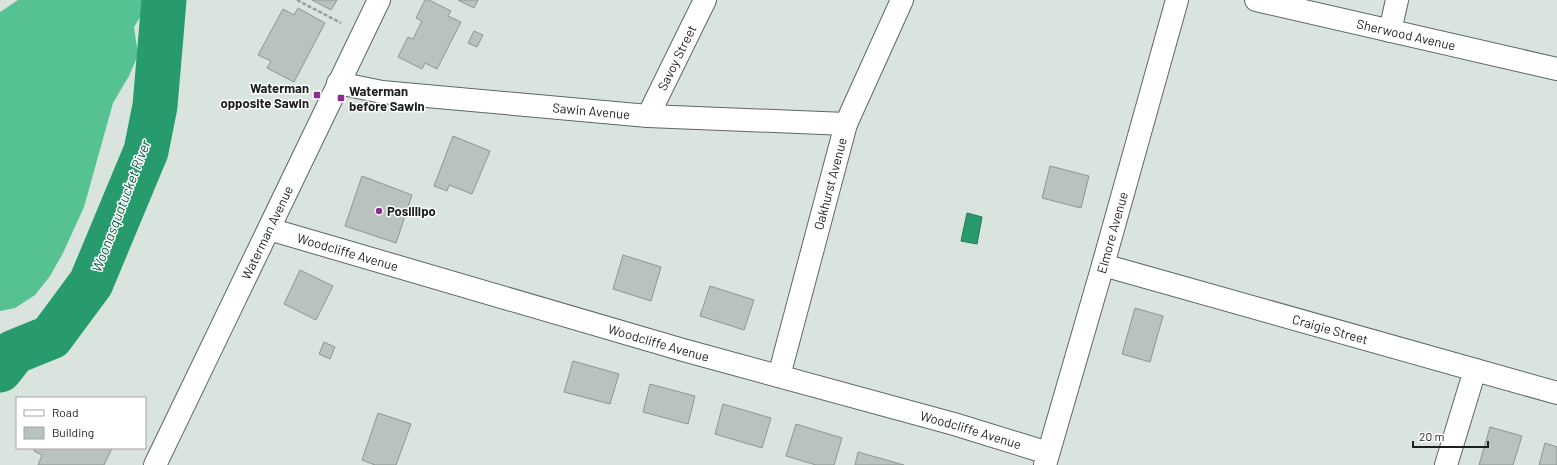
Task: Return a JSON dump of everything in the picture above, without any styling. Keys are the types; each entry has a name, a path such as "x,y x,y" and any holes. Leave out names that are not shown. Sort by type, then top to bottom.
{"street":[{"name":"Waterman Avenue","path":"155,465 379,0"},
{"name":"Savoy Street","path":"648,116 705,0"},
{"name":"Oakhurst Avenue","path":"779,376 846,124 902,0"},
{"name":"Elmore Avenue","path":"1046,459 1103,265 1177,0"},
{"name":"Sherwood Avenue","path":"1256,0 1557,70"},
{"path":"1390,31 1397,0"},
{"name":"Sawin Avenue","path":"338,83 382,92 648,116 846,124"},
{"name":"Woodcliffe Avenue","path":"269,229 675,348 947,422 1046,459"},
{"name":"Craigie Street","path":"1103,265 1557,393"},
{"path":"1446,465 1475,370"}],"path":[{"path":"297,0 346,26"}],"shaded area":[{"path":"18,0 147,0 146,8 134,27 138,55 129,76 113,103 84,207 63,253 50,276 35,295 15,308 0,311 0,12"},
{"path":"967,213 982,217 977,244 961,241"}],"building":[{"path":"312,0 337,0 331,10"},
{"path":"425,0 429,0 451,11 448,16 461,22 437,69 425,63 422,69 398,57 408,37 413,39 422,21 416,18"},
{"path":"458,0 478,0 474,8"},
{"path":"298,8 325,23 294,82 267,68 271,61 258,55 283,9 294,15"},
{"path":"474,31 483,35 477,47 468,43"},
{"path":"453,136 490,151 472,194 449,185 447,191 434,186"},
{"path":"1050,166 1089,176 1081,208 1042,198"},
{"name":"Posillipo","path":"362,176 412,195 396,243 345,226"},
{"path":"623,255 661,267 651,301 613,289"},
{"path":"300,270 333,286 316,320 284,304"},
{"path":"710,286 754,300 744,330 700,316"},
{"path":"1135,308 1163,316 1150,362 1122,354"},
{"path":"324,342 335,347 330,359 319,354"},
{"path":"573,361 619,374 610,404 564,392"},
{"path":"650,384 695,396 688,424 643,412"},
{"path":"723,404 771,418 762,448 715,434"},
{"path":"378,413 411,424 396,465 375,465 362,460"},
{"path":"796,424 842,438 834,465 816,465 786,456"},
{"path":"1490,427 1522,436 1513,465 1479,465"},
{"path":"1545,443 1557,447 1557,465 1539,465"},
{"path":"35,449 112,449 104,465 38,465 42,455 34,451"},
{"path":"858,452 904,465 855,465"}],"waterway":[{"name":"Woonasquatucket River","path":"0,370 14,352 51,337 91,283 146,151 155,106 164,0"}],"place":[{"name":"Waterman opposite Sawin","path":"317,95"},
{"name":"Waterman before Sawin","path":"341,98"},
{"name":"Posillipo","path":"379,211"}]}
